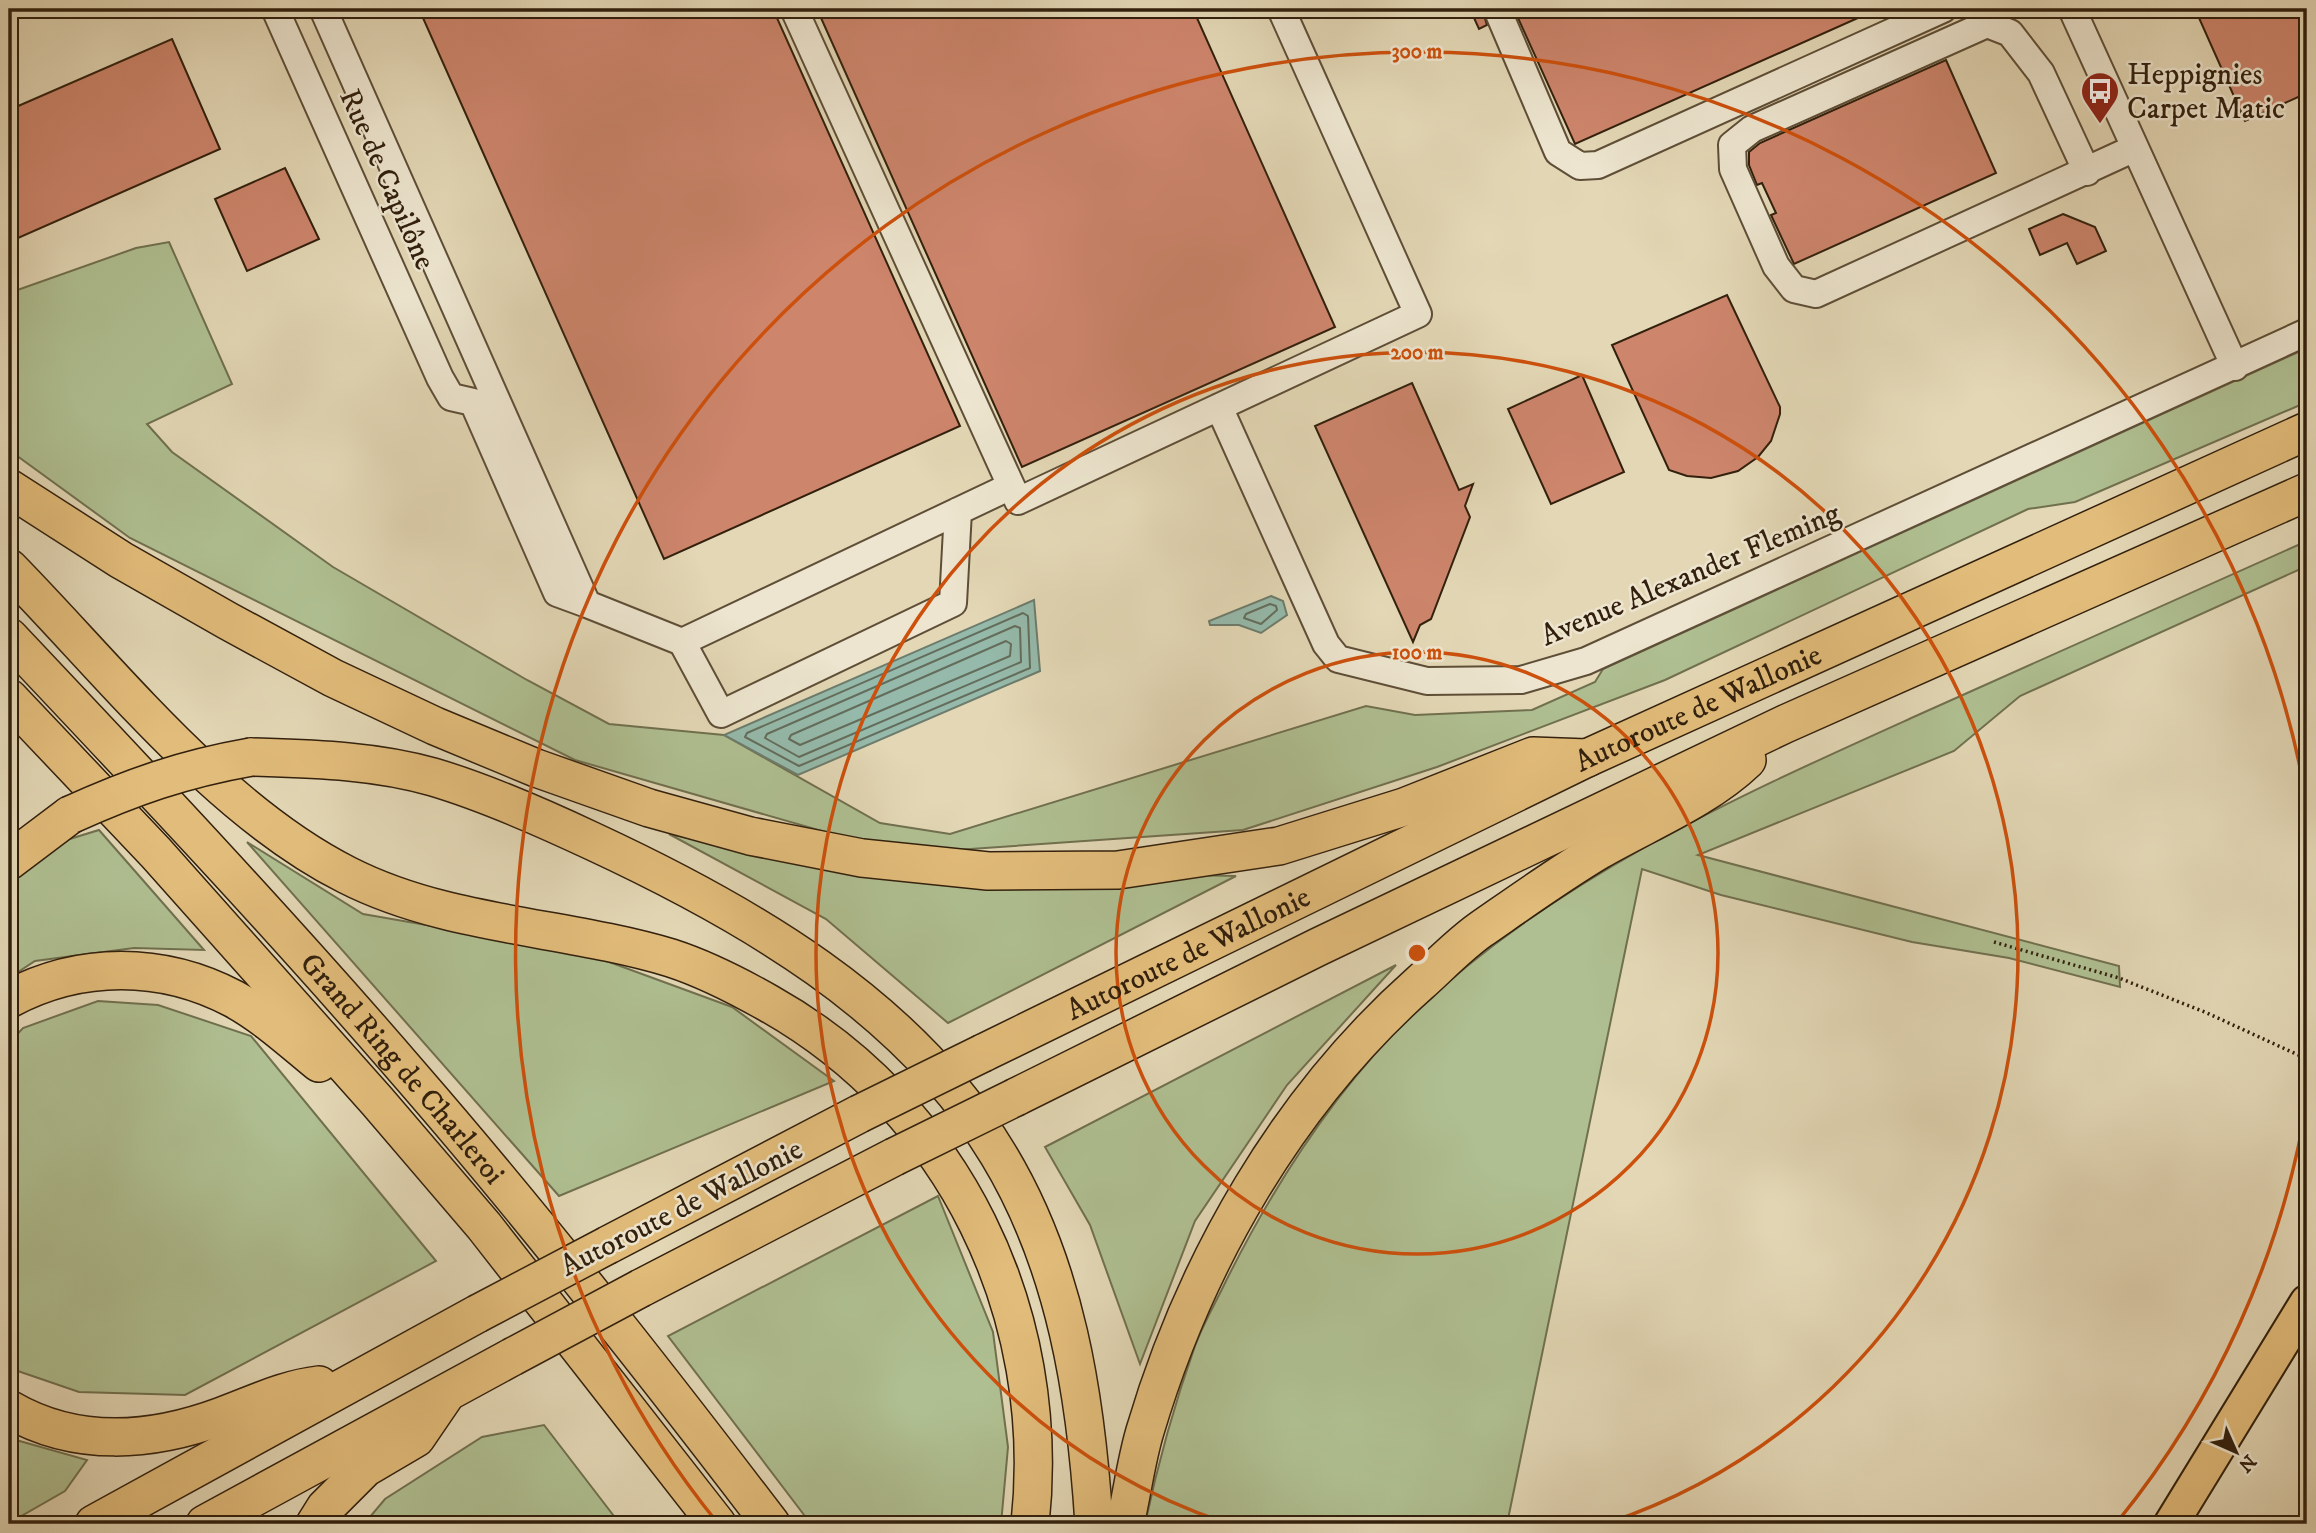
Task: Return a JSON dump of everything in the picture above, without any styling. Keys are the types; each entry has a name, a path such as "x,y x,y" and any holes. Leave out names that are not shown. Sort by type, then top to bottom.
{"highway":[{"name":"Autoroute de Wallonie","path":"94,1524 477,1314 859,1114 1587,758 2307,432"},
{"path":"9,488 121,560 228,621 333,678 435,726 536,768 649,808 750,836 862,858 988,871 1118,870 1279,846 1404,807 1533,757 1587,758"},
{"name":"Autoroute de Wallonie","path":"205,1524 448,1390 894,1157 1330,942 1785,724 2307,492"},
{"path":"9,568 178,744 249,811 295,846 349,876 419,902 497,922 597,939 674,959 736,985 801,1021 863,1069 917,1126 953,1177 1001,1277 1020,1334 1031,1400 1034,1459 1031,1524"},
{"name":"Grand Ring de Charleroi","path":"9,637 188,826 410,1074 660,1380 771,1524"},
{"name":"Grand Ring de Charleroi","path":"9,698 156,853 377,1101 484,1226 717,1524"},
{"path":"1125,1524 1145,1432 1184,1319 1226,1233 1273,1154 1342,1061 1400,1001 1477,932 1597,852 1726,779 1785,724"},
{"path":"9,861 70,815 127,789 191,768 251,757 360,761 433,777 547,820 651,868 744,920 819,969 904,1037 960,1100 998,1153 1051,1264 1073,1352 1090,1447 1094,1524"},
{"path":"9,999 46,983 98,971 151,971 181,978 210,988 257,1014 320,1063 377,1101"},
{"path":"9,1409 55,1428 78,1433 144,1437 192,1426 291,1388 352,1381"},
{"path":"315,1524 325,1508 365,1468 415,1437 448,1390"},
{"path":"658,1451 670,1496 687,1524"}],"main road":[{"path":"2171,1524 2307,1302"},
{"path":"2198,1524 2307,1345"}],"street":[{"name":"Rue de Capilône","path":"275,9 440,378 451,397 473,402 557,593 587,604"},
{"path":"323,9 587,604 682,642 721,714 953,603 958,511"},
{"path":"794,9 1018,500 1418,314 1281,9"},
{"path":"1497,9 1558,152 1580,166 1598,165 1943,9"},
{"path":"2072,9 2235,367"},
{"path":"2087,172 2041,73 2010,33 1987,24 1752,129 1732,145 1733,169 1776,266 1794,289 1816,295 2087,172 2135,148"},
{"name":"Avenue Alexander Fleming","path":"1219,407 1326,644 1338,659 1427,681 1472,683 1521,680 1586,661 2307,332"},
{"path":"682,642 1011,486"}],"path":[{"path":"1994,942 2119,978 2207,1013 2307,1059"}],"shaded area":[{"path":"169,242 232,384 147,424 172,452 333,567 527,680 609,724 724,735 880,823 950,834 1366,706 1415,715 1532,710 1595,682 1603,669 2307,348 2307,402 2075,502 2028,509 1665,680 1437,767 1243,830 941,851 853,840 575,760 130,538 9,450 9,293 136,248"},
{"path":"2307,541 2307,566 2020,696 1954,751 1698,855 2119,966 2120,987 2009,958 1912,942 1721,895 1642,869 1507,1524 1145,1524 1167,1434 1195,1346 1265,1208 1309,1139 1359,1073 1415,1012 1470,963 1529,919 1590,879 1719,808 1851,745"},
{"path":"99,830 204,950 134,948 35,961 9,978 9,883 60,842"},
{"path":"669,834 825,867 1236,876 948,1023 826,919"},
{"path":"247,842 363,914 582,952 732,1007 834,1081 559,1196"},
{"path":"1396,965 1287,1085 1195,1221 1140,1364 1090,1225 1045,1147"},
{"path":"98,1001 158,1005 251,1036 436,1261 185,1395 79,1392 9,1368 9,1043 23,1028"},
{"path":"938,1196 993,1332 1008,1447 1001,1524 811,1524 668,1336"},
{"path":"544,1425 620,1524 364,1524 385,1499 482,1437"},
{"path":"9,1438 87,1460 65,1491 9,1523"}],"water":[{"path":"1271,596 1283,601 1287,615 1261,633 1239,625 1210,625 1209,621"},
{"path":"1034,600 1040,671 798,775 724,735"}],"building":[{"path":"419,9 773,9 960,426 664,559"},
{"path":"817,9 1193,9 1335,327 1022,467"},
{"path":"1470,9 1482,9 1487,25 1479,29"},
{"path":"1514,9 1878,9 1575,144"},
{"path":"2195,9 2307,9 2307,93 2245,121"},
{"path":"172,39 220,149 9,242 9,110"},
{"path":"1946,60 1996,173 1794,264 1771,215 1776,213 1762,183 1757,185 1749,165 1749,152 1760,143"},
{"path":"285,168 319,239 247,271 215,199"},
{"path":"2063,214 2095,227 2106,251 2077,264 2067,243 2040,255 2029,229"},
{"path":"1727,295 1780,407 1780,414 1771,441 1758,457 1738,471 1711,478 1687,476 1669,470 1612,345"},
{"path":"1582,375 1624,472 1551,504 1508,409"},
{"path":"1412,383 1459,490 1473,484 1465,506 1470,517 1431,619 1420,625 1413,642 1315,426"}],"place":[{"name":"Heppignies Carpet Matic","path":"2100,125"}]}
